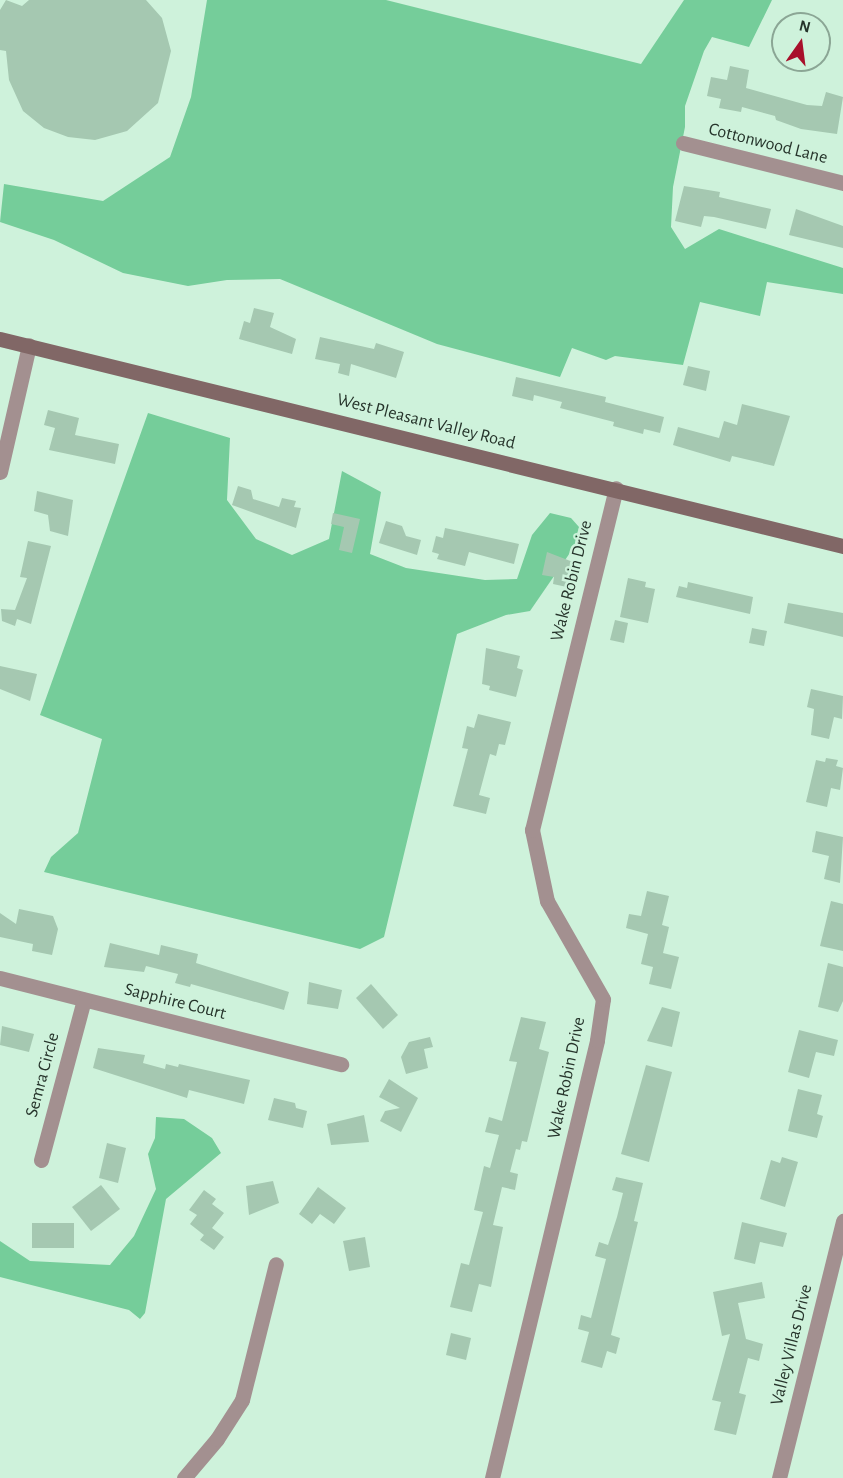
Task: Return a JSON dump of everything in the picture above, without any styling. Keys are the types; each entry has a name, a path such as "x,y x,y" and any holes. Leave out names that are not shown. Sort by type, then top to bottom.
{"main road":[{"name":"West Pleasant Valley Road","path":"0,339 616,488 843,546"}],"street":[{"name":"Cottonwood Lane","path":"683,143 843,183"},
{"path":"0,472 29,345"},
{"name":"Wake Robin Drive","path":"492,1478 597,1040 603,999 547,901 532,830 616,488"},
{"name":"Sapphire Court","path":"0,978 341,1064"},
{"name":"Semra Circle","path":"41,1160 84,1000"},
{"name":"Valley Villas Drive","path":"779,1478 843,1221"},
{"path":"184,1478 217,1439 242,1400 276,1264"}],"green space":[{"path":"207,0 386,0 641,64 684,0 772,0 749,47 712,37 704,51 685,106 685,127 673,187 671,227 685,249 719,229 843,268 843,294 767,282 760,316 700,302 683,365 615,356 606,360 572,348 560,377 437,344 280,279 227,280 188,286 123,273 54,240 0,222 4,184 103,201 170,157 191,97"},
{"path":"148,413 230,438 227,500 256,539 292,555 329,539 342,471 381,492 370,554 406,568 485,580 517,579 532,535 550,513 571,518 579,527 574,547 530,611 506,615 457,634 384,937 360,949 44,872 51,857 78,833 102,739 40,715"},
{"path":"156,1117 184,1119 212,1138 221,1153 166,1199 145,1313 140,1319 129,1310 0,1277 0,1241 30,1261 110,1265 134,1236 156,1189 148,1154 155,1138"}],"building":[{"path":"6,0 22,6 29,0 146,0 162,18 171,51 158,103 127,131 95,140 68,137 44,128 23,111 9,80 6,51 0,50 0,10"},
{"path":"730,66 749,70 746,88 807,105 822,106 826,92 843,97 837,134 801,129 776,120 775,116 742,107 741,112 719,108 721,99 707,96 711,77 727,80"},
{"path":"684,186 720,192 719,197 771,209 766,229 704,216 701,227 675,221"},
{"path":"796,209 843,226 843,248 789,235"},
{"path":"254,308 274,313 270,327 296,339 292,354 239,339 244,321 250,323"},
{"path":"320,337 374,349 376,343 404,352 396,378 351,364 349,376 338,373 340,364 315,359"},
{"path":"688,366 710,371 706,391 683,385"},
{"path":"516,377 606,397 605,402 664,417 660,433 644,429 643,434 613,426 614,422 560,408 562,402 534,395 533,401 512,396"},
{"path":"742,404 790,416 774,466 732,456 730,462 673,445 678,427 719,438 724,421 737,425"},
{"path":"48,410 79,418 75,435 119,444 115,464 49,450 55,428 44,425"},
{"path":"238,486 251,490 253,499 279,507 282,498 296,501 294,507 301,508 296,528 232,505"},
{"path":"37,491 73,500 68,536 50,531 48,515 34,511"},
{"path":"333,513 360,519 352,553 339,550 344,527 331,524"},
{"path":"386,521 402,526 406,536 421,540 417,555 379,543"},
{"path":"445,528 519,544 514,564 469,552 465,566 437,559 439,554 432,552 436,536 443,538"},
{"path":"28,541 51,546 31,624 17,619 15,626 2,621 1,609 15,610 27,578 20,577"},
{"path":"547,552 573,562 567,587 553,584 554,577 542,575"},
{"path":"628,578 646,582 645,587 655,589 648,623 620,617"},
{"path":"688,582 753,597 750,614 676,597 679,586 687,588"},
{"path":"788,603 843,613 843,637 784,623"},
{"path":"615,620 628,623 624,643 610,640"},
{"path":"752,628 767,631 764,646 749,643"},
{"path":"486,648 520,656 517,668 523,670 516,697 489,690 490,686 482,684"},
{"path":"0,666 37,674 30,701 0,689"},
{"path":"811,689 843,696 842,719 834,717 829,739 811,735 814,709 807,707"},
{"path":"478,714 511,722 505,745 499,744 496,756 490,754 479,795 490,798 486,814 453,806 468,749 462,748 467,726 474,728"},
{"path":"826,758 838,760 836,766 843,768 840,790 831,788 827,807 806,802 816,760 825,762"},
{"path":"816,831 843,837 840,883 824,879 829,856 812,852"},
{"path":"647,891 669,896 662,925 669,927 663,953 679,957 671,989 649,984 653,967 641,964 648,934 626,928 629,914 641,916"},
{"path":"831,901 843,904 843,951 820,946"},
{"path":"19,909 53,916 58,929 52,955 32,951 33,944 0,937 0,913 16,924"},
{"path":"110,943 159,955 161,945 198,954 196,963 289,992 284,1010 191,984 190,987 175,983 178,974 146,966 144,972 104,967"},
{"path":"828,963 843,967 843,1001 838,1012 818,1007"},
{"path":"309,982 342,990 338,1009 307,1004"},
{"path":"371,984 398,1015 383,1029 356,998"},
{"path":"662,1007 680,1012 672,1047 647,1041"},
{"path":"521,1017 546,1022 539,1049 549,1052 527,1142 522,1141 520,1150 516,1149 510,1172 518,1174 515,1190 502,1187 493,1225 503,1227 491,1287 479,1284 472,1312 450,1307 461,1263 469,1265 483,1212 474,1210 484,1166 490,1168 499,1135 485,1132 489,1117 502,1121 517,1062 509,1061"},
{"path":"2,1026 34,1034 29,1052 0,1045"},
{"path":"799,1030 838,1040 834,1056 816,1052 809,1078 788,1072"},
{"path":"430,1037 433,1047 424,1049 428,1068 406,1074 401,1057 409,1042"},
{"path":"98,1048 145,1055 143,1063 165,1069 166,1064 178,1067 179,1064 250,1080 244,1104 189,1090 187,1098 93,1068"},
{"path":"646,1065 672,1072 649,1162 621,1154"},
{"path":"389,1079 418,1098 401,1132 380,1121 385,1111 400,1108 379,1097"},
{"path":"798,1089 822,1095 817,1114 823,1116 817,1138 788,1131"},
{"path":"274,1098 295,1103 296,1108 307,1111 303,1128 268,1120"},
{"path":"364,1115 369,1142 331,1145 327,1124"},
{"path":"107,1143 126,1148 118,1183 99,1178"},
{"path":"782,1157 798,1162 785,1207 760,1199 771,1160 780,1163"},
{"path":"616,1177 643,1183 634,1221 638,1222 611,1335 620,1338 616,1354 607,1351 602,1368 581,1362 589,1332 578,1329 581,1315 591,1318 606,1259 595,1256 599,1242 608,1245 623,1193 612,1190"},
{"path":"273,1181 279,1203 249,1215 246,1186"},
{"path":"101,1185 120,1209 91,1231 72,1207"},
{"path":"318,1187 346,1208 334,1224 320,1214 312,1224 299,1214"},
{"path":"204,1190 216,1199 212,1204 224,1213 212,1228 224,1237 214,1250 200,1240 204,1235 190,1224 197,1215 189,1210"},
{"path":"742,1222 787,1233 783,1247 760,1242 755,1264 734,1259"},
{"path":"32,1223 74,1223 74,1248 32,1248"},
{"path":"365,1237 370,1267 349,1271 343,1241"},
{"path":"762,1282 765,1298 738,1303 746,1339 763,1344 759,1361 748,1358 739,1393 746,1395 736,1435 714,1430 721,1402 712,1400 730,1334 722,1336 713,1292"},
{"path":"451,1333 471,1338 466,1360 446,1355"}]}
